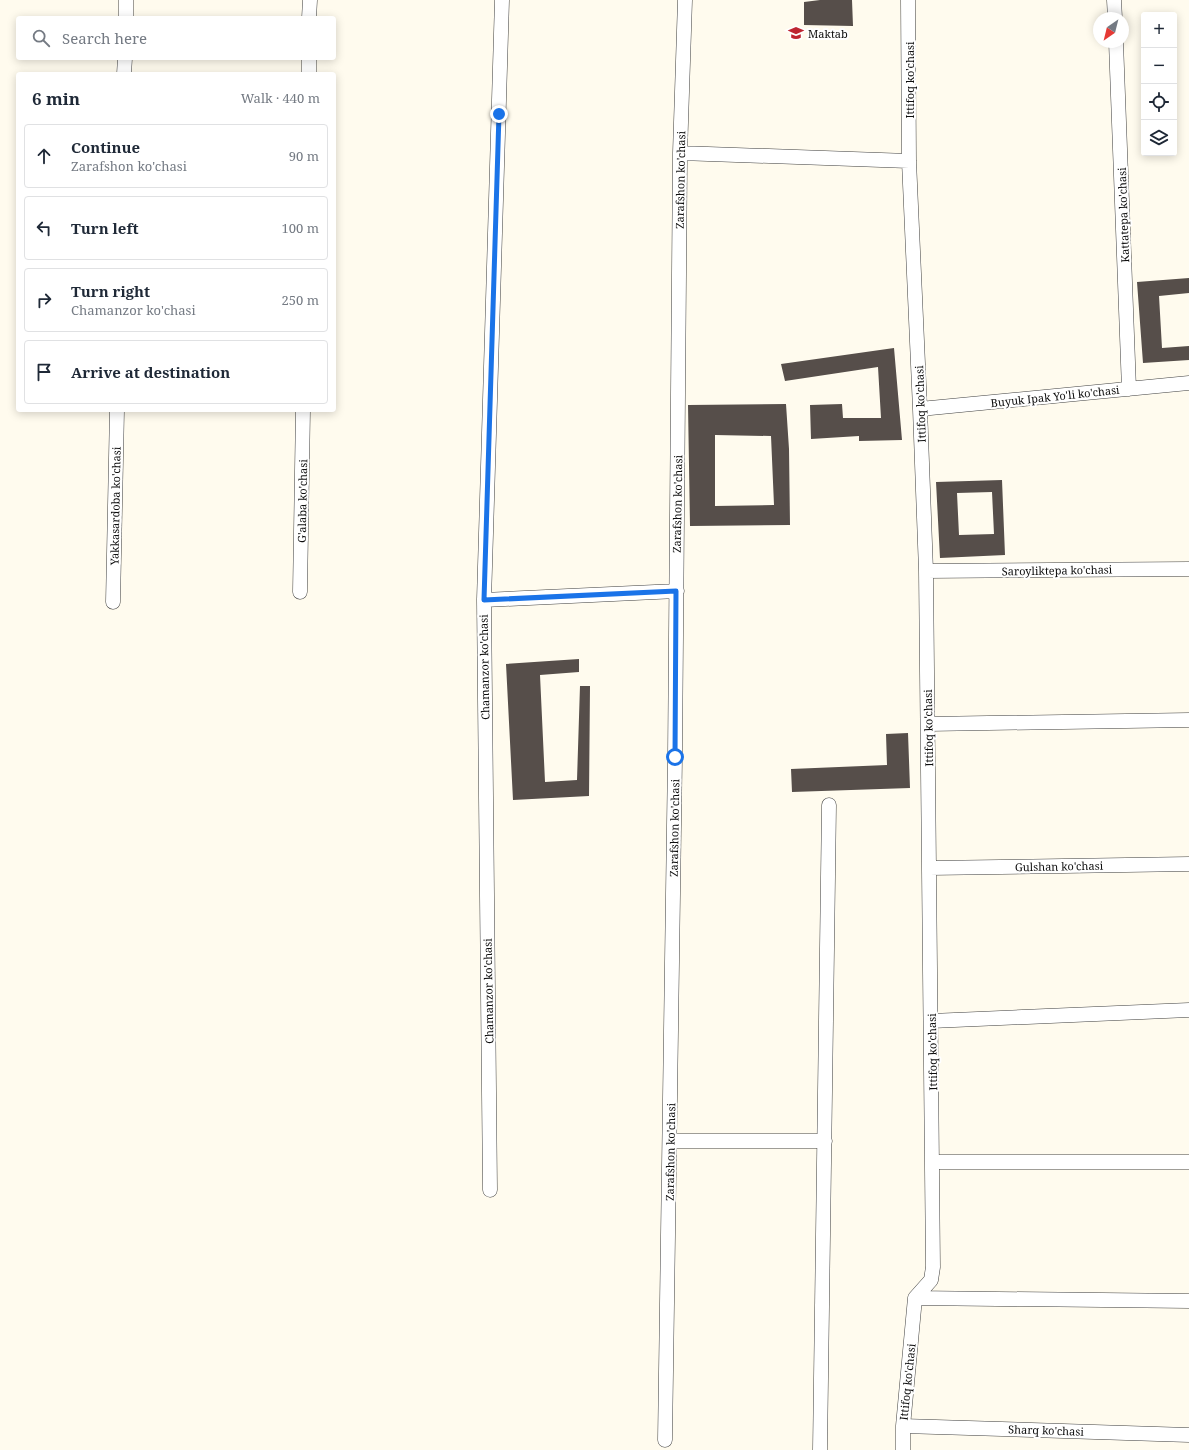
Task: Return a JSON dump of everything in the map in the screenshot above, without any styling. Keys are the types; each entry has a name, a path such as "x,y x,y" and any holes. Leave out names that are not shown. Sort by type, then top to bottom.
{"street":[{"path":"126,0 126,16"},
{"path":"309,16 310,0"},
{"name":"Chamanzor ko'chasi","path":"490,1190 484,600 502,0"},
{"name":"Zarafshon ko'chasi","path":"665,1440 670,1141 680,153 685,0"},
{"name":"Ittifoq ko'chasi","path":"903,1450 902,1426 916,1298 931,1280 933,1267 926,571 909,161 908,0"},
{"path":"1114,0 1115,12"},
{"name":"Kattatepa ko'chasi","path":"1116,48 1129,389"},
{"path":"124,72 125,60"},
{"path":"308,72 309,60"},
{"path":"680,153 909,161"},
{"name":"Buyuk Ipak Yo'li ko'chasi","path":"920,409 1189,383"},
{"name":"Yakkasardoba ko'chasi","path":"113,602 117,412"},
{"name":"G'alaba ko'chasi","path":"300,592 303,412"},
{"name":"Saroyliktepa ko'chasi","path":"926,571 1189,569"},
{"path":"484,600 676,591"},
{"path":"928,724 1189,720"},
{"path":"820,1450 829,805"},
{"name":"Gulshan ko'chasi","path":"929,868 1189,864"},
{"path":"931,1021 1189,1010"},
{"path":"670,1141 825,1141"},
{"path":"933,1162 1189,1162"},
{"path":"916,1298 1189,1301"},
{"name":"Sharq ko'chasi","path":"902,1426 1189,1435"}],"building":[{"path":"820,0 852,0 853,26 804,25 804,2"},
{"path":"1189,278 1189,293 1159,296 1162,348 1189,346 1189,360 1143,363 1137,282"},
{"path":"894,348 902,440 859,441 859,436 811,439 810,405 842,404 843,418 881,418 878,367 785,381 781,364"},
{"path":"786,404 789,449 790,525 690,526 688,405","holes":["715,435 771,436 774,505 715,506"]},
{"path":"1002,480 1005,555 940,558 936,482","holes":["992,492 994,534 959,535 957,493"]},
{"path":"579,659 579,672 540,675 545,782 577,780 580,686 590,686 589,796 513,800 506,664"},
{"path":"908,733 910,788 792,792 791,769 887,765 886,734"}],"place":[{"name":"Maktab","path":"796,33"}],"route":[{"path":"499,114 484,600 676,591 675,757"}]}
